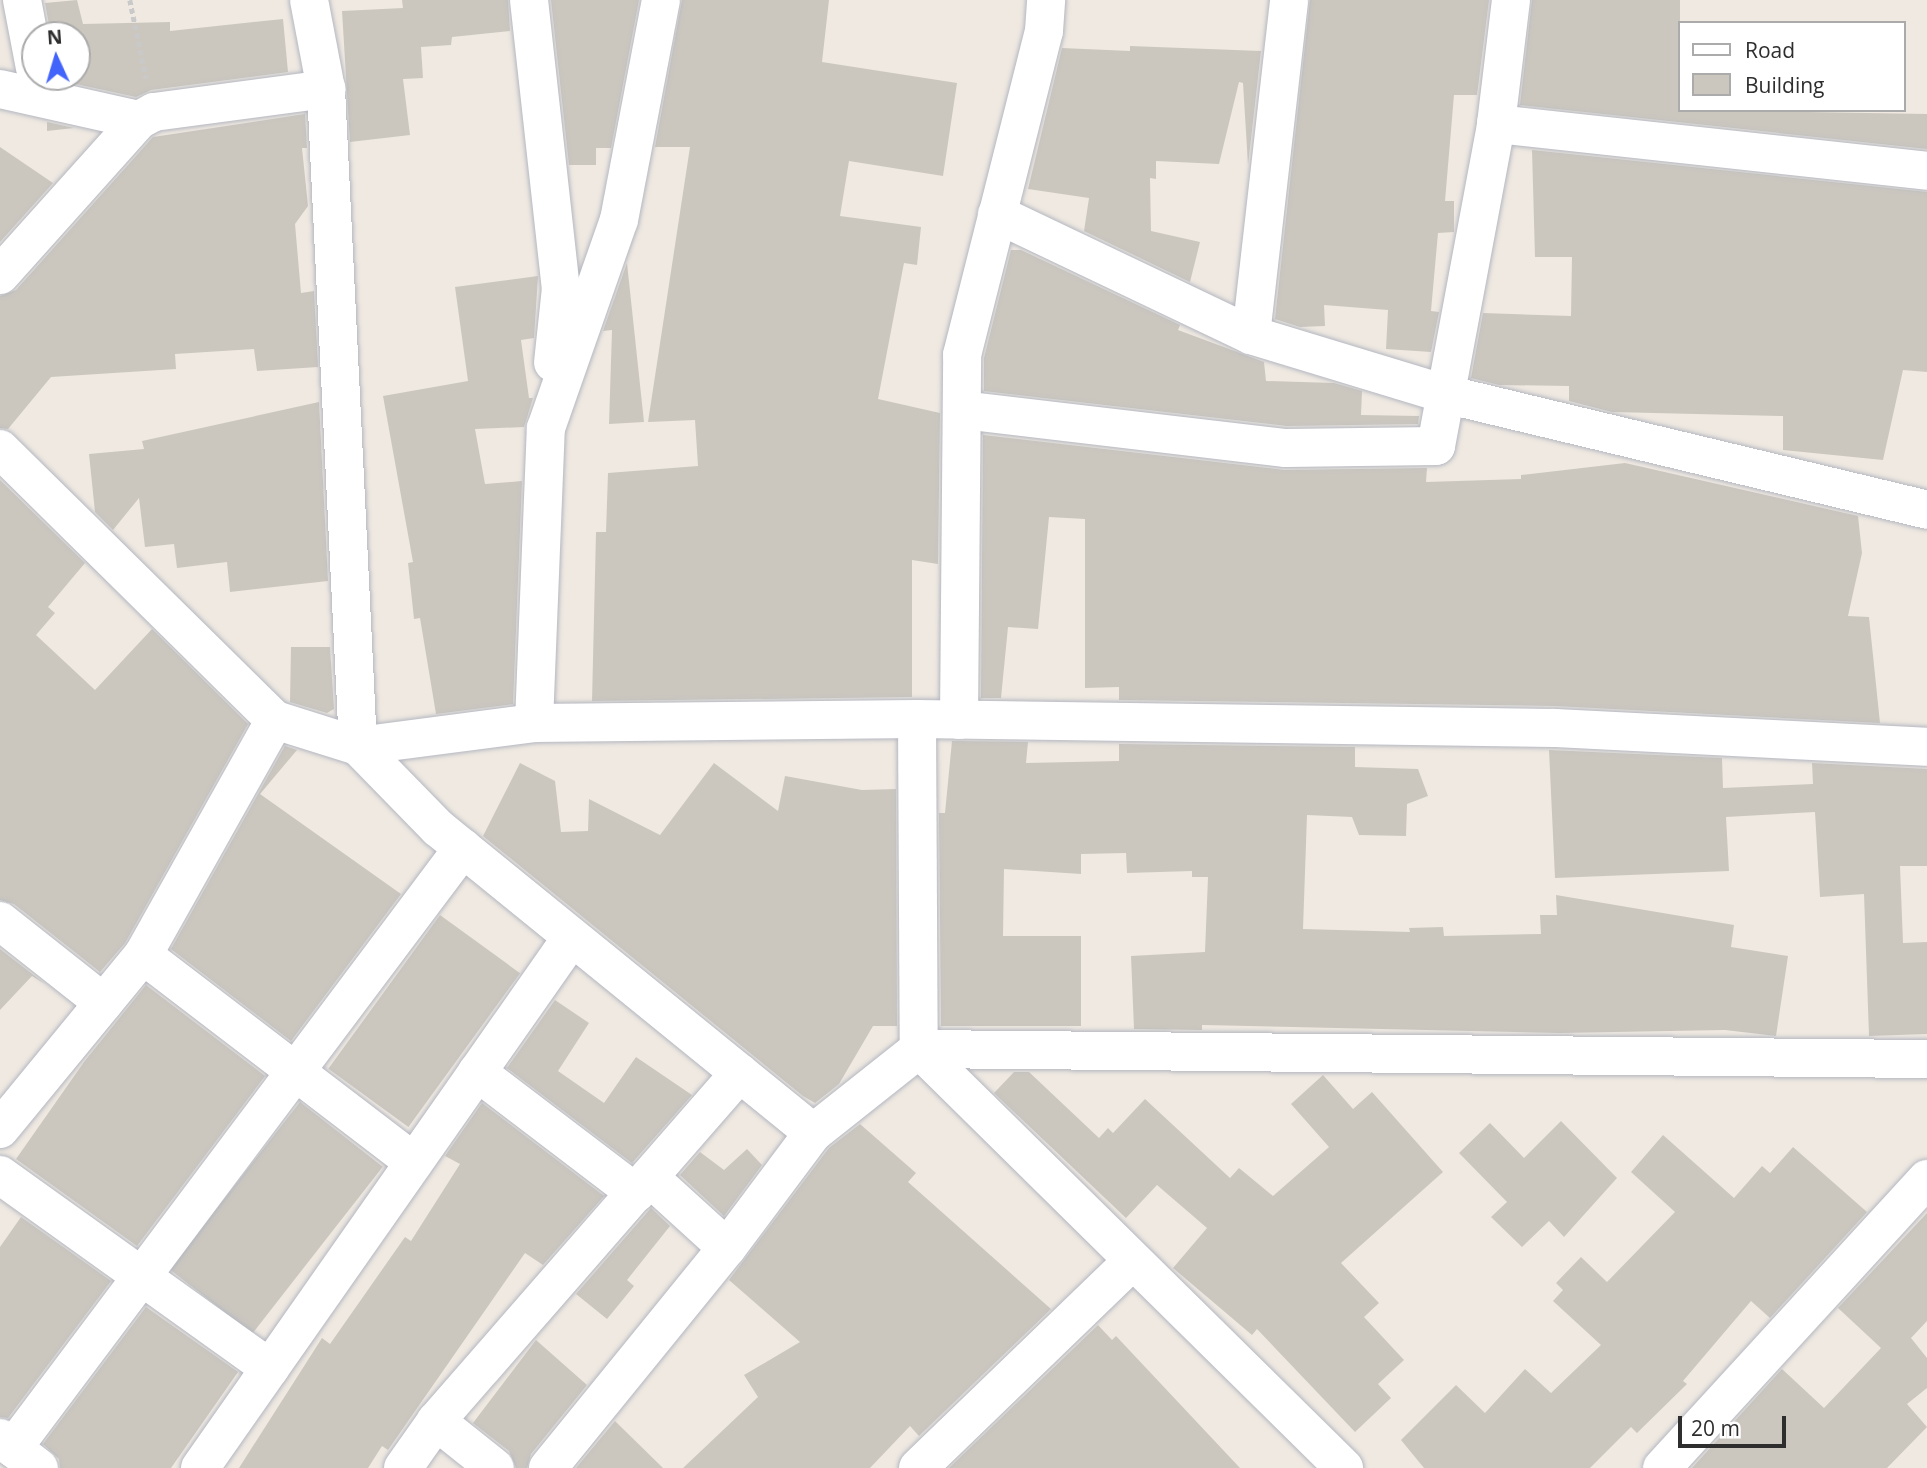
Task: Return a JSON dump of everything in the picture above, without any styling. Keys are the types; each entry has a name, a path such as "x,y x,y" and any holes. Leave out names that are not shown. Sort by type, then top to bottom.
{"street":[{"path":"22,0 26,21"},
{"path":"309,0 326,89 358,746 463,848 813,1133"},
{"path":"529,0 561,288 546,428 534,723"},
{"path":"546,428 619,220 661,0"},
{"path":"959,720 962,355 1044,31 1046,0"},
{"path":"1251,335 1289,0"},
{"path":"962,410 1286,448 1436,446 1449,396 1496,124 1511,0"},
{"path":"0,89 21,84"},
{"path":"70,91 146,116 326,89"},
{"path":"0,275 146,116"},
{"path":"1496,124 1927,171"},
{"path":"997,214 1251,335 1449,396 1927,510"},
{"path":"0,449 275,720 358,746 534,723 917,719 1555,728 1927,747"},
{"path":"917,719 919,1049 1131,1262 1344,1468"},
{"path":"0,1129 143,956 275,720"},
{"path":"18,1452 142,1277 463,848"},
{"path":"0,921 104,1003"},
{"path":"200,1468 572,937"},
{"path":"143,956 414,1162"},
{"path":"548,1468 727,1248 813,1133 919,1049 1927,1059"},
{"path":"477,1072 642,1185 727,1248"},
{"path":"403,1468 436,1421 740,1073"},
{"path":"0,1175 270,1368"},
{"path":"1662,1468 1927,1179"},
{"path":"918,1468 1131,1262"},
{"path":"436,1421 495,1468"}],"path":[{"path":"130,0 146,116"}],"building":[{"path":"77,0 82,21 48,21 45,3"},
{"path":"402,0 508,0 510,31 452,37 451,45 421,47 423,78 403,79 410,135 350,142 342,11 403,8"},
{"path":"551,0 639,0 611,148 596,148 596,165 569,165"},
{"path":"682,0 829,0 822,62 957,83 943,176 849,161 840,216 921,227 917,265 904,263 878,399 940,413 938,564 912,560 912,697 592,701 596,532 606,532 608,473 698,466 695,420 648,422 690,147 655,147"},
{"path":"1310,0 1489,0 1477,95 1454,95 1445,201 1454,201 1454,232 1438,233 1431,311 1439,312 1431,352 1386,349 1388,310 1324,305 1325,326 1300,327 1275,319"},
{"path":"1532,0 1680,0 1678,112 1927,114 1927,149 1520,105"},
{"path":"283,19 288,72 151,90 136,97 91,87 91,24 170,22 170,31"},
{"path":"1130,46 1261,51 1248,165 1243,83 1239,82 1219,164 1156,161 1156,179 1150,178 1151,231 1200,242 1190,282 1084,231 1089,198 1028,189 1062,48 1130,51"},
{"path":"305,114 307,148 302,148 308,206 295,224 301,293 314,291 318,367 257,371 254,349 175,354 176,369 51,377 8,429 0,428 0,296 16,290 153,137"},
{"path":"47,122 74,128 47,131"},
{"path":"0,147 53,183 0,242"},
{"path":"1532,150 1927,192 1927,372 1903,370 1883,460 1783,450 1783,416 1612,412 1569,401 1569,386 1499,385 1471,378 1483,313 1571,316 1572,257 1535,257"},
{"path":"1011,250 1021,250 1180,325 1178,330 1264,362 1266,381 1334,383 1362,391 1361,415 1419,416 1418,424 1287,426 984,391 984,358"},
{"path":"627,263 644,422 609,424 612,330 603,331"},
{"path":"538,276 534,338 521,340 529,398 533,398 524,427 475,429 485,484 522,481 513,704 436,714 420,618 414,619 408,563 413,562 383,396 468,381 455,287"},
{"path":"319,402 328,581 230,592 227,562 177,568 174,544 145,547 139,498 113,530 95,512 89,454 144,449 142,441"},
{"path":"983,435 1284,470 1427,468 1426,482 1521,479 1521,475 1625,463 1858,516 1862,553 1848,616 1869,617 1880,723 1555,706 1119,700 1119,687 1085,688 1085,519 1049,517 1038,629 1008,627 1001,698 981,698"},
{"path":"0,480 85,563 48,607 55,613 36,635 95,690 152,629 248,724 125,943 100,972 14,904 0,900"},
{"path":"291,647 330,647 334,709 327,713 290,702"},
{"path":"952,741 1028,742 1026,763 1119,761 1119,744 1355,747 1355,767 1418,769 1428,796 1407,804 1406,836 1359,835 1352,817 1307,815 1303,929 1410,932 1409,928 1443,927 1444,936 1541,934 1540,915 1557,915 1556,895 1734,925 1731,947 1788,956 1776,1036 1725,1030 1560,1033 1202,1025 1202,1030 1134,1029 1131,956 1205,952 1208,877 1192,877 1192,871 1127,873 1126,853 1081,854 1081,874 1004,869 1003,936 1081,936 1081,1026 941,1026 939,813 945,813"},
{"path":"285,746 297,750 260,794 401,894 291,1041 171,949"},
{"path":"1549,750 1722,758 1723,788 1813,784 1812,763 1927,769 1927,866 1900,866 1903,943 1927,942 1927,1034 1869,1036 1864,894 1820,897 1815,812 1726,817 1729,871 1555,878"},
{"path":"520,763 555,781 561,832 588,831 589,799 660,835 714,763 778,811 785,776 862,790 896,789 897,1026 873,1026 839,1084 815,1103 803,1096 483,836"},
{"path":"440,915 520,973 408,1127 328,1069"},
{"path":"0,949 45,984 32,976 0,1010"},
{"path":"146,985 265,1076 137,1246 16,1159 84,1062"},
{"path":"555,1000 589,1023 558,1071 604,1103 636,1057 692,1095 632,1163 507,1068"},
{"path":"1014,1072 1029,1072 1099,1138 1108,1128 1113,1133 1145,1099 1230,1178 1239,1168 1273,1196 1329,1147 1291,1104 1323,1075 1353,1109 1372,1092 1443,1172 1341,1263 1379,1303 1364,1317 1404,1360 1378,1384 1391,1398 1355,1432 1257,1329 1252,1335 1173,1268 1207,1228 1157,1185 1126,1218 994,1093"},
{"path":"300,1102 383,1167 252,1334 169,1269"},
{"path":"482,1103 604,1196 543,1265 525,1253 388,1450 382,1446 368,1468 239,1468 322,1338 330,1344 405,1237 411,1241 460,1164 445,1156"},
{"path":"1561,1121 1617,1178 1564,1237 1549,1221 1522,1247 1491,1217 1507,1202 1459,1153 1490,1123 1524,1158"},
{"path":"860,1124 916,1173 908,1182 1051,1309 919,1436 910,1426 870,1468 683,1468 758,1397 744,1375 800,1342 729,1280 829,1148"},
{"path":"1663,1135 1734,1198 1762,1166 1770,1173 1793,1147 1867,1212 1770,1318 1751,1301 1683,1381 1687,1384 1637,1433 1631,1427 1590,1468 1424,1468 1401,1440 1456,1385 1485,1413 1525,1369 1551,1393 1601,1345 1553,1301 1563,1290 1556,1283 1581,1257 1607,1282 1675,1212 1631,1172"},
{"path":"747,1149 762,1165 724,1216 680,1175 700,1152 724,1170"},
{"path":"651,1208 670,1226 627,1280 634,1286 607,1319 576,1294"},
{"path":"1927,1213 1927,1321 1911,1338 1927,1358 1927,1388 1907,1404 1927,1427 1887,1468 1692,1468 1782,1369 1824,1408 1881,1348 1838,1308"},
{"path":"21,1217 111,1281 8,1418 0,1417 0,1247"},
{"path":"146,1307 238,1372 171,1468 60,1468 59,1459 43,1444"},
{"path":"1098,1325 1112,1340 1116,1336 1240,1468 949,1468"},
{"path":"536,1340 587,1385 531,1454 527,1468 516,1468 509,1451 473,1423"},
{"path":"615,1421 663,1468 576,1468"}]}
